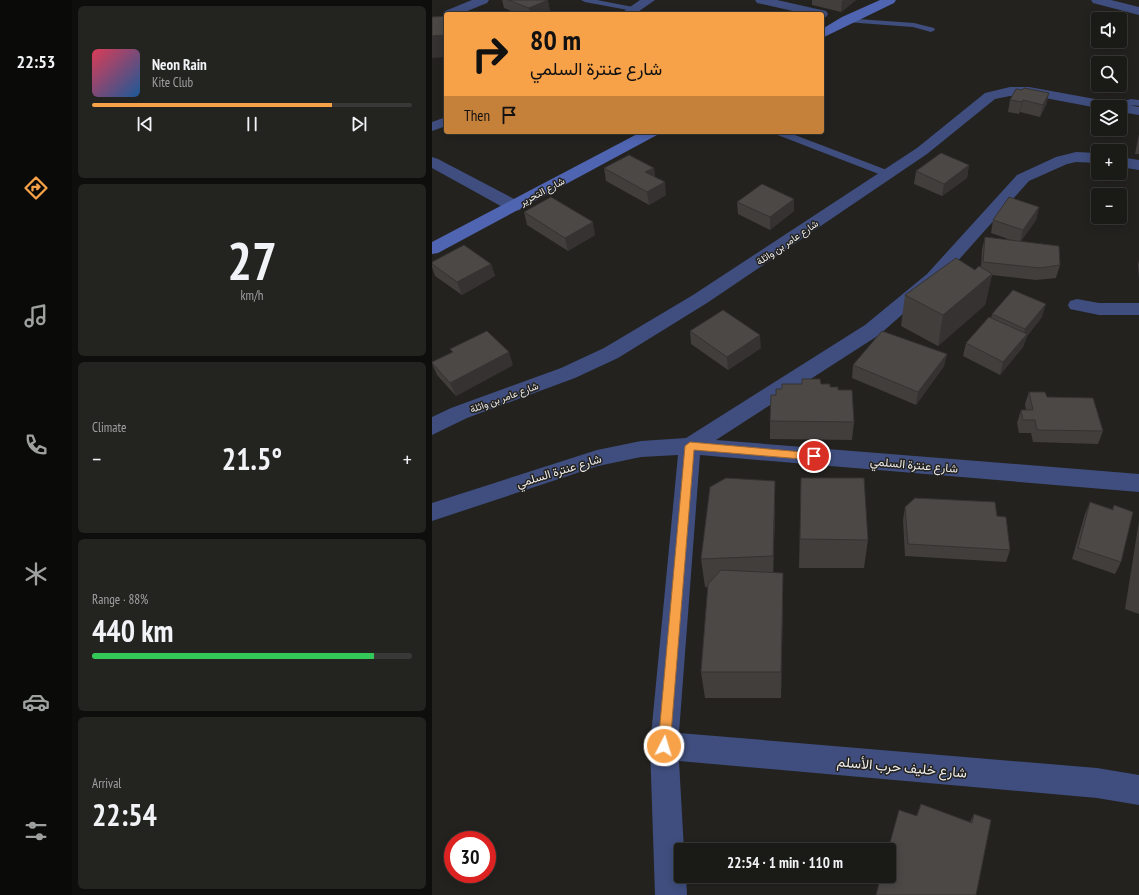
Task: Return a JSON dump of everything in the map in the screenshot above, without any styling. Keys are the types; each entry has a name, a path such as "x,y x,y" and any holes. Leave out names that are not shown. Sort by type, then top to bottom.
{"street":[{"path":"454,12 483,0"},
{"path":"630,12 649,0"},
{"path":"761,0 813,12"},
{"path":"824,33 846,20 890,0"},
{"path":"1098,0 1139,11"},
{"path":"824,14 846,20"},
{"name":"شارع عامر بن واثلة","path":"432,427 459,413 568,373 611,353 700,299 922,151 990,96 1001,92 1016,90 1091,102"},
{"name":"شارع عامر بن واثلة","path":"1127,108 1139,111"},
{"path":"432,127 444,122"},
{"name":"شارع التحرير","path":"432,249 648,134"},
{"path":"671,895 664,746 690,446 872,330 933,278 1023,178 1062,160 1076,157 1091,158"},
{"path":"432,162 514,206"},
{"path":"1127,163 1139,165"},
{"path":"1077,305 1099,309 1139,309"},
{"name":"شارع عنترة السلمي","path":"432,512 597,458 641,449 690,446 1139,483"},
{"name":"شارع خليف حرب الأسلم","path":"664,746 1097,783 1139,790"}],"lane":[{"path":"585,0 630,12"},
{"path":"846,20 914,25 931,30"},
{"path":"1127,103 1139,103"},
{"path":"783,134 888,174"}],"building":[{"path":"508,0 548,0 529,8"},
{"path":"444,16 444,35 432,36 432,17"},
{"path":"1024,88 1049,93 1043,105 1023,100 1022,102 1010,100 1016,89 1022,90"},
{"path":"941,153 969,165 944,184 916,171"},
{"path":"629,155 654,168 645,172 665,182 647,192 604,168"},
{"path":"762,184 794,199 770,217 737,202"},
{"path":"551,197 593,222 565,238 524,212"},
{"path":"1009,197 1039,207 1023,230 993,220"},
{"path":"985,237 1059,246 1060,265 1040,268 983,262"},
{"path":"464,245 491,264 457,282 432,264 432,262"},
{"path":"956,258 975,270 979,266 992,274 943,315 905,295"},
{"path":"1013,290 1046,304 1025,329 992,314"},
{"path":"723,310 760,335 727,357 690,331"},
{"path":"989,317 1027,334 1003,362 966,343"},
{"path":"487,331 509,352 450,383 432,362 453,352 450,349"},
{"path":"882,331 947,354 918,392 853,365"},
{"path":"802,379 820,379 821,384 830,384 830,387 838,387 838,390 852,390 854,422 770,421 771,395 776,395 776,389 782,389 782,384 802,384"},
{"path":"1029,392 1045,392 1047,397 1093,398 1103,431 1037,430 1035,420 1023,420 1021,410 1033,410"},
{"path":"726,478 775,481 773,556 701,559 710,487"},
{"path":"801,478 864,478 868,540 800,539"},
{"path":"915,498 995,502 997,516 1006,517 1010,550 908,544 905,507"},
{"path":"1090,502 1113,510 1114,505 1133,512 1121,562 1078,548"},
{"path":"721,570 783,573 781,672 701,672 708,584"},
{"path":"921,804 972,823 974,814 991,820 976,895 876,895 879,883 896,883 896,843 890,843 899,810 917,816"}],"route":[{"path":"664,746 690,446 814,456"}]}
